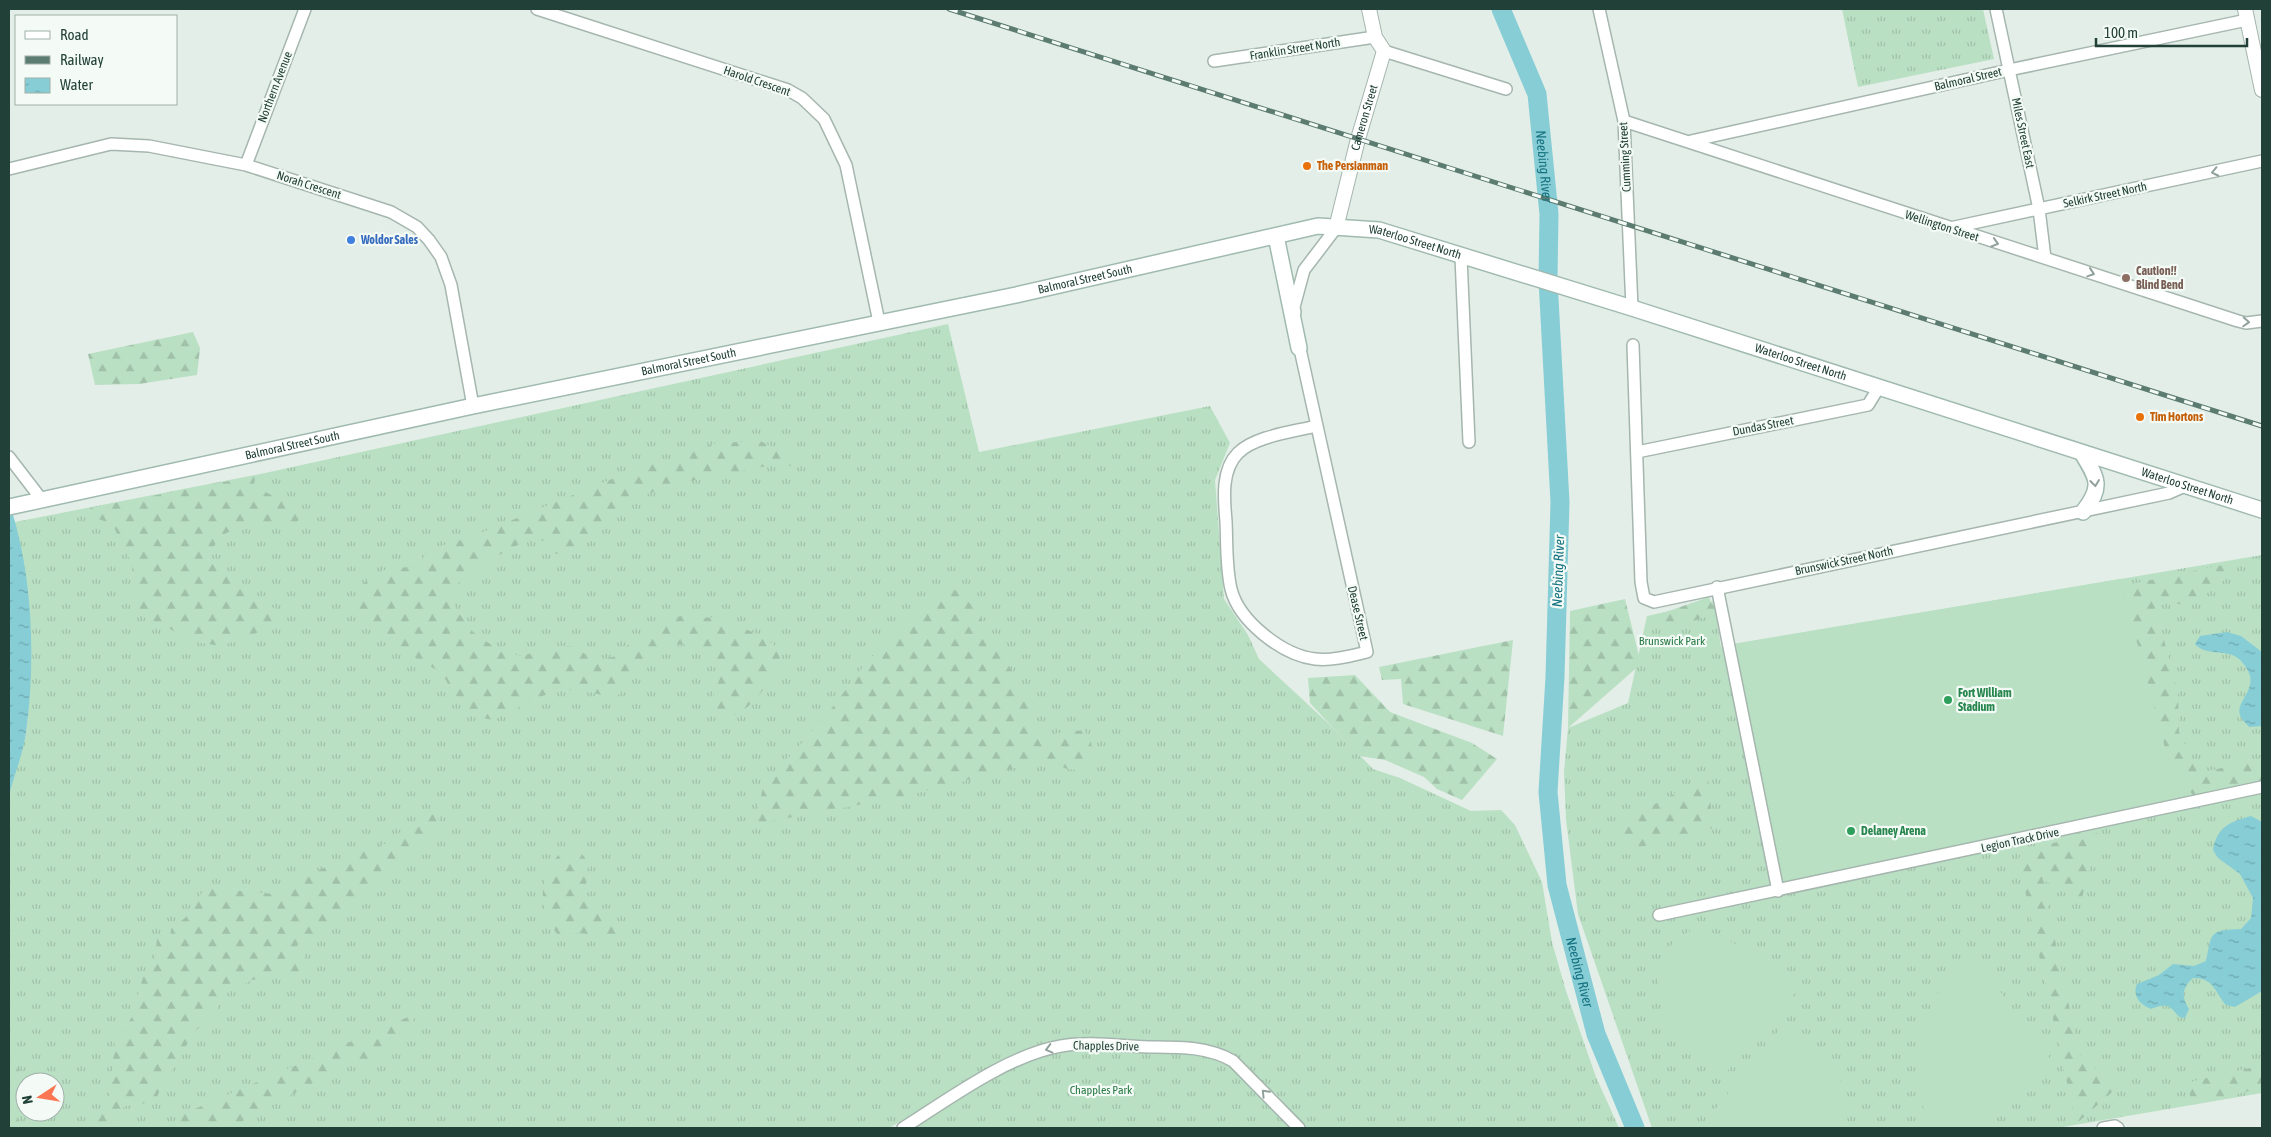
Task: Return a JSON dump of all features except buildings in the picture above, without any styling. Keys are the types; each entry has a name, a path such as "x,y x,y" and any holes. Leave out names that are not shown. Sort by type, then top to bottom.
{"main road":[{"name":"Balmoral Street South","path":"12,507 473,406 1016,294 1318,226 1336,228"},
{"name":"Waterloo Street North","path":"1336,228 1378,230 1574,292 1632,308 2262,510"},
{"path":"1276,236 1300,348"},
{"path":"2082,452 2091,467 2097,487 2095,497 2083,512"},
{"path":"2238,503 2262,500"},
{"path":"2238,503 2262,515"}],"street":[{"name":"Northern Avenue","path":"246,164 305,9"},
{"name":"Harold Crescent","path":"537,9 788,90 802,98 824,119 846,165 880,322"},
{"path":"1369,9 1376,37 1384,51 1506,89"},
{"name":"Cumming Street","path":"1599,9 1624,121 1632,308"},
{"name":"Miles Street East","path":"1996,9 2039,209 2045,258"},
{"path":"2246,14 2262,90"},
{"name":"Balmoral Street","path":"1690,142 2246,14"},
{"name":"Franklin Street North","path":"1214,61 1376,37"},
{"name":"Cameron Street","path":"1336,228 1358,139 1384,51"},
{"name":"Wellington Street","path":"1624,121 1948,229 2045,258 2238,321 2246,323 2262,321"},
{"name":"Norah Crescent","path":"9,169 111,144 149,146 246,164 391,212 417,227 430,240 441,257 451,284 473,406"},
{"name":"Selkirk Street North","path":"1948,229 2262,161"},
{"name":"Dease Street","path":"1316,426 1257,441 1247,446 1232,459 1225,482 1228,564 1231,591 1244,614 1259,630 1275,644 1295,653 1314,659 1332,659 1367,652 1316,426 1300,348 1294,307 1304,270 1336,228"},
{"path":"1461,257 1469,442"},
{"path":"1632,345 1637,452"},
{"name":"Dundas Street","path":"1637,452 1868,405 1879,387"},
{"name":"Brunswick Street North","path":"1637,452 1641,582 1644,598 1654,602 1717,587 2083,512 2169,493 2187,485"},
{"path":"9,457 42,500"},
{"path":"1717,587 1778,891"},
{"name":"Legion Track Drive","path":"1659,915 2262,788"},
{"name":"Chapples Drive","path":"904,1128 960,1092 1028,1056 1062,1046 1096,1045 1184,1047 1213,1052 1227,1057 1299,1128"}],"green space":[{"path":"1842,9 1983,9 1994,59 1858,87"},
{"path":"948,324 979,452 1210,406 1230,443 1215,480 1224,599 1248,635 1259,659 1329,724 1373,769 1400,778 1471,811 1501,810 1515,825 1542,882 1552,942 1566,991 1596,1077 1619,1128 1306,1128 1277,1095 1225,1050 1197,1043 1065,1040 941,1097 889,1128 9,1128 9,799 11,782 26,733 30,680 27,601 15,522 265,473"},
{"path":"193,332 200,348 197,375 139,384 95,385 88,354"},
{"path":"760,441 808,463 798,466 772,465 691,481 640,496 582,542 574,554 556,554 547,541 528,541 509,549 486,563 456,585 450,592 456,609 473,632 500,651 522,656 553,646 572,646 592,658 604,660 615,656 635,639 672,616 718,618 767,638 778,649 781,664 761,693 744,710 734,716 723,718 712,716 714,694 722,672 704,653 686,645 676,644 666,647 645,663 614,699 578,690 564,690 538,698 493,720 478,717 453,693 442,673 382,639 358,613 353,598 363,584 378,571 415,566 431,549 471,537 619,476 716,443"},
{"path":"255,476 254,488 280,499 302,517 293,525 238,527 219,537 208,559 284,616 272,627 221,646 190,641 162,624 145,618 137,605 131,561 112,524 85,514 90,508"},
{"name":"Brunswick Park","path":"2262,555 2262,1093 2057,1128 1652,1128 1578,914 1566,820 1564,772 1568,728 1628,703 1647,616 1714,601 1721,647"},
{"path":"2236,562 2236,571 2191,605 2154,602 2178,693 2179,732 2199,773 2262,759 2262,782 2193,796 2167,756 2122,586"},
{"name":"Fort William Stadium","path":"2120,579 2167,756 2193,796 1783,882 1732,644"},
{"path":"950,585 973,606 1031,703 1031,727 1042,735 1084,730 1091,741 1093,758 1085,771 1067,769 1047,760 901,797 755,824 763,787 828,713 866,663 925,601"},
{"path":"1709,597 1715,613 1664,632 1660,614"},
{"path":"1625,599 1641,664 1568,728 1570,611"},
{"path":"1513,640 1503,736 1403,704 1401,679 1382,680 1379,667"},
{"path":"1355,675 1390,712 1472,743 1497,759 1462,800 1437,789 1424,777 1385,760 1359,756 1310,703 1308,678"},
{"path":"1708,776 1713,828 1625,851 1617,824"},
{"path":"436,813 442,829 384,879 357,906 297,945 305,958 298,973 252,980 225,994 217,1009 193,1034 162,1084 156,1100 125,1106 115,1116 130,1128 85,1128 109,1098 115,1041 132,1017 144,973 155,960 157,938 170,938 171,929 186,917 205,888 275,894 349,854 385,844 407,827"},
{"path":"2098,833 2081,902 2042,879 2080,1057 2119,1086 2076,1124 2018,859 2026,849"},
{"path":"573,847 580,852 587,863 587,896 601,905 606,917 624,930 622,936 607,939 583,933 557,934 552,926 544,903 544,883 555,860 566,849"},
{"path":"1699,926 1793,973 1797,991 1725,1074 1706,1063 1678,1040 1666,1020 1662,1008 1659,970 1663,959 1671,945"},
{"path":"1973,955 2051,1060 2047,1077 1977,1128 1932,1128 1918,1095 1916,1062 1921,1031 1936,995"},
{"path":"422,1011 397,1036 386,1053 373,1060 348,1064 230,1128 166,1128 183,1114"},
{"path":"1783,1025 1814,1044 1829,1057 1838,1076 1845,1099 1847,1110 1846,1128 1711,1128 1709,1117"},
{"path":"9,1048 18,1056 20,1072 15,1072 15,1088 12,1101 15,1111 15,1122 20,1122 30,1128 9,1128"},
{"name":"Chapples Park","path":"1070,1051 1183,1052 1205,1055 1222,1061 1235,1071 1291,1128 911,1128 1008,1071 1049,1055"},
{"path":"2262,1065 2262,1088 2190,1105 2190,1082"}],"water":[{"path":"9,502 17,529 28,587 31,676 26,733 9,796"},
{"path":"2227,632 2241,636 2262,652 2262,726 2249,727 2240,715 2239,710 2250,684 2248,671 2242,662 2229,654 2207,651 2195,644 2200,636"},
{"path":"2251,816 2262,822 2262,991 2235,1007 2226,1005 2210,983 2193,978 2187,985 2184,993 2189,1009 2185,1018 2179,1017 2173,1009 2164,1005 2151,1009 2147,1007 2136,996 2137,984 2159,975 2173,964 2194,966 2206,961 2209,944 2213,935 2222,930 2241,929 2251,918 2253,898 2240,874 2218,858 2213,850 2218,836 2225,827 2230,823"}],"waterway":[{"name":"Neebing River","path":"1501,9 1537,94 1549,214 1548,280 1560,502 1555,677 1548,792 1557,885 1596,1034 1635,1128"}],"railway":[{"path":"949,9 2262,426"}],"place":[{"name":"The Persianman","path":"1307,166"},
{"name":"Woldor Sales","path":"351,240"},
{"name":"Caution!! Blind Bend","path":"2126,278"},
{"name":"Tim Hortons","path":"2140,417"},
{"name":"Fort William Stadium","path":"1948,700"},
{"name":"Delaney Arena","path":"1851,831"}]}
